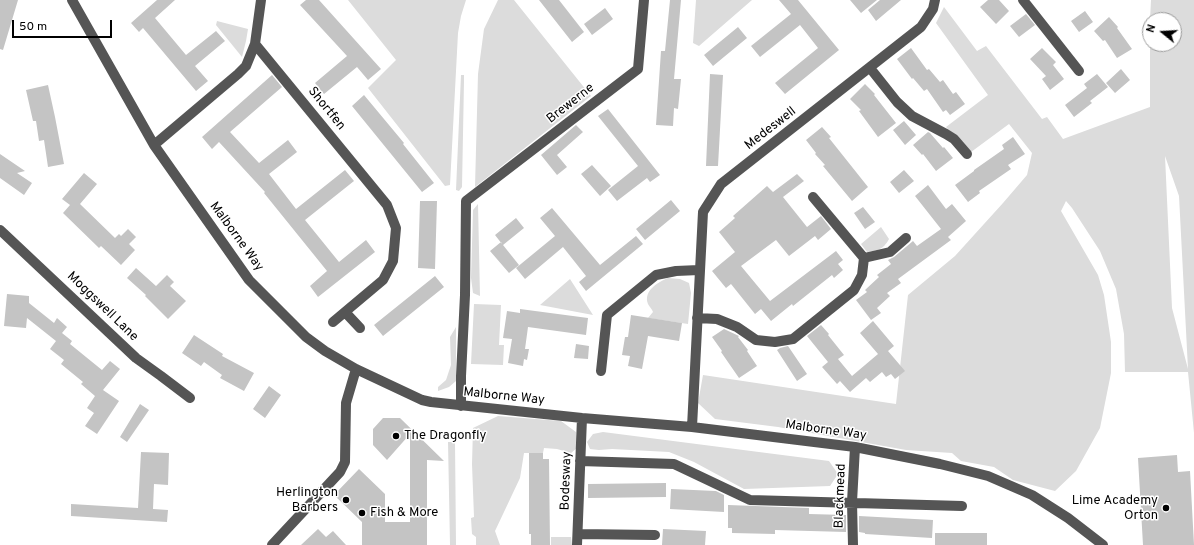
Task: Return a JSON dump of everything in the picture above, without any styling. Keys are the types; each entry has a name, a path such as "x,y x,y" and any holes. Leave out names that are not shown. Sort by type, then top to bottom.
{"street":[{"name":"Malborne Way","path":"72,0 154,145 249,280 306,337 325,351 356,369 422,400 460,406 692,427 855,447 940,464 988,476 1032,495 1068,518 1103,545"},
{"path":"154,145 246,66 255,44 261,0"},
{"name":"Brewerne","path":"460,406 465,295 466,201 638,69 644,0"},
{"name":"Medeswell","path":"692,427 696,318 703,212 721,184 921,27 933,9 935,0"},
{"path":"1023,0 1079,71"},
{"name":"Shortfen","path":"255,44 389,208 396,228 393,261 383,280 333,322"},
{"path":"870,68 897,102 912,116 954,139 967,154"},
{"path":"696,318 717,319 737,327 756,340 775,342 793,339 854,290 862,275 864,258 813,197"},
{"name":"Moggswell Lane","path":"0,230 136,358 190,398"},
{"path":"864,258 890,252 906,238"},
{"path":"601,371 607,315 656,275 676,271 699,270"},
{"path":"345,312 360,328"},
{"path":"272,545 340,472 345,462 346,403 356,369"},
{"name":"Bodesway","path":"577,545 582,418"},
{"name":"Blackmead","path":"853,545 852,502 855,447"},
{"path":"580,461 674,464 750,500 962,506"},
{"path":"578,534 655,536"}],"shaded area":[{"path":"348,0 466,0 458,33 450,185 445,186 368,88 396,60"},
{"path":"498,0 514,0 591,96 475,187 478,74 484,29"},
{"path":"696,0 752,0 699,46 693,43"},
{"path":"1151,0 1194,0 1194,433 1188,372 1125,372 1124,334 1116,289 1100,251 1066,201 1061,211 1098,275 1104,295 1111,342 1111,373 1100,428 1076,471 1055,491 1013,480 994,467 961,461 952,453 906,450 778,427 715,419 698,403 703,375 896,404 908,295 955,256 1003,203 1027,175 1032,153 1009,124 967,155 957,139 946,127 988,95 936,23 944,7 977,51 986,46 1042,119 1047,117 1063,139 1150,107 1150,52 1182,52 1182,12 1150,12","holes":["1165,156 1179,196 1188,369 1172,308"]},
{"path":"217,21 248,29 242,57 216,25"},
{"path":"461,75 464,75 464,81 462,187 459,191 456,190"},
{"path":"478,204 480,296 473,293 471,278 473,210"},
{"path":"881,227 889,239 880,249 867,252 861,244"},
{"path":"668,278 680,279 689,283 691,293 688,324 648,318 653,312 647,299 649,291 660,282"},
{"path":"570,279 593,315 540,305"},
{"path":"474,304 501,305 499,345 504,345 503,365 471,364"},
{"path":"456,327 456,381 449,387 438,391 438,387 446,380 451,365 450,337"},
{"path":"498,416 561,421 576,432 577,448 571,453 557,449 544,448 543,453 524,453 520,478 495,531 500,545 476,545 476,537 472,534 471,518 474,517 472,464 473,428"},
{"path":"603,432 829,461 838,474 830,486 744,489 694,462 669,452 590,449 587,442 593,434"},
{"path":"448,442 455,442 456,545 450,545"},
{"path":"551,537 571,537 572,545 551,545"}],"building":[{"path":"0,0 18,0 3,50 0,49"},
{"path":"157,0 175,0 155,18 186,55 216,31 225,41 195,66 208,81 196,91 143,28 139,32 131,23"},
{"path":"306,0 319,0 381,69 368,80 357,67 324,94 315,83 347,56 300,5"},
{"path":"539,0 559,0 584,32 572,42"},
{"path":"670,0 681,0 674,79 681,79 678,109 674,108 673,126 656,125 661,51 665,51"},
{"path":"779,0 798,0 839,50 785,94 775,83 818,48 800,25 760,57 751,46 791,14"},
{"path":"850,0 877,0 861,13"},
{"path":"880,0 901,0 876,21 868,10"},
{"path":"988,0 999,0 1009,11 996,24 980,7"},
{"path":"605,8 613,19 592,35 584,24"},
{"path":"1085,11 1093,22 1079,32 1071,21"},
{"path":"1026,14 1035,25 1019,37 1010,26"},
{"path":"1109,17 1118,27 1117,28 1132,49 1117,58 1105,40 1103,41 1094,31"},
{"path":"738,27 747,38 713,66 704,55"},
{"path":"911,48 927,70 929,69 940,82 943,80 953,94 956,92 965,104 950,115 946,110 943,112 927,89 924,91 913,78 912,79 897,59"},
{"path":"1042,48 1056,62 1053,65 1064,79 1050,90 1042,79 1046,76 1030,59"},
{"path":"1121,69 1130,80 1115,93 1106,83"},
{"path":"710,74 723,75 718,166 706,166"},
{"path":"1097,74 1108,87 1090,101 1092,103 1074,117 1065,105 1087,88 1084,84"},
{"path":"272,75 282,87 230,132 259,163 288,140 297,152 269,174 296,209 345,170 354,181 305,220 339,262 366,240 375,252 318,297 310,286 327,271 264,193 265,192 219,142 212,149 202,137"},
{"path":"865,84 875,94 874,95 896,123 878,137 859,111 861,110 850,99"},
{"path":"48,85 64,164 48,167 44,140 39,141 36,121 33,121 26,90"},
{"path":"364,95 404,143 403,144 434,183 422,192 352,106"},
{"path":"608,109 660,175 650,182 647,178 617,201 608,190 638,166 598,116"},
{"path":"904,121 916,135 905,145 893,130"},
{"path":"576,125 583,132 557,155 567,167 557,175 541,155"},
{"path":"822,127 868,187 852,201 823,166 825,165 815,154 816,153 806,140"},
{"path":"928,132 953,158 936,171 923,154 922,155 913,145"},
{"path":"1013,137 1025,154 1008,165 1011,169 979,191 980,193 968,202 955,185 1004,149 1002,145"},
{"path":"0,154 25,171 17,173 32,183 24,195 0,178"},
{"path":"592,165 611,186 600,196 581,174"},
{"path":"904,170 914,181 899,193 890,182"},
{"path":"84,173 97,184 80,204 115,238 119,234 121,236 128,229 136,237 129,244 135,250 121,265 101,246 99,248 63,213 70,205 62,199"},
{"path":"797,174 804,181 783,197 807,227 821,216 831,229 818,240 815,236 789,256 776,240 741,266 770,301 836,251 843,260 838,264 843,270 834,278 832,275 793,306 792,304 771,321 761,309 755,314 731,284 726,288 712,271 735,252 719,232 735,218 733,216 767,186 773,192"},
{"path":"928,185 946,209 952,204 966,221 948,237 951,240 898,279 901,283 887,293 890,296 877,308 881,313 871,320 856,300 867,292 865,290 879,277 877,275 891,264 888,260 894,257 913,241 917,246 941,229 915,196"},
{"path":"671,200 680,211 645,240 636,229"},
{"path":"420,201 437,201 435,269 418,268"},
{"path":"863,207 875,222 865,229 854,213"},
{"path":"552,208 600,265 636,236 643,244 586,291 579,282 586,276 563,247 525,279 516,268 555,236 540,218"},
{"path":"516,218 524,228 503,245 519,265 509,273 490,251 501,242 495,235"},
{"path":"136,268 156,286 167,275 174,282 170,286 186,301 168,319 145,296 146,295 127,278"},
{"path":"435,276 444,287 383,336 374,325"},
{"path":"7,294 29,296 29,303 54,323 57,318 67,327 62,333 72,341 70,344 102,370 110,361 120,369 103,390 119,401 97,434 85,426 94,413 87,408 95,396 81,384 83,382 61,364 64,360 50,349 56,341 27,318 26,328 4,326"},
{"path":"520,309 588,318 586,335 528,327 525,349 529,349 527,360 524,359 523,366 508,363 512,339 503,338 507,311 520,313"},
{"path":"631,315 682,323 679,341 648,336 642,369 628,366 630,356 622,355 625,337 628,337"},
{"path":"873,321 894,346 888,351 905,371 895,379 891,374 886,377 882,372 870,382 866,378 850,392 840,381 837,384 822,367 828,362 807,336 821,325 844,355 838,359 852,376 878,354 860,333"},
{"path":"724,329 739,336 738,337 748,350 747,351 757,366 739,378 712,337"},
{"path":"194,335 223,354 222,356 254,373 244,391 220,378 222,375 204,362 201,366 182,353"},
{"path":"576,344 589,346 588,359 574,358"},
{"path":"788,346 807,374 797,381 777,350"},
{"path":"269,386 281,395 265,418 253,409"},
{"path":"140,404 149,410 127,442 120,437"},
{"path":"383,418 400,418 444,461 427,460 427,545 362,545 362,522 334,495 359,469 385,494 385,522 410,522 410,434 387,460 373,445 373,429"},
{"path":"141,452 169,453 168,485 154,484 153,509 168,510 167,522 71,516 71,504 138,508"},
{"path":"529,453 543,453 543,459 549,459 550,545 531,545 531,534 529,534"},
{"name":"Lime Academy Orton","path":"1177,455 1178,472 1190,471 1194,545 1143,545 1138,458"},
{"path":"666,483 666,497 588,498 588,484"},
{"path":"671,489 716,491 724,495 724,512 670,509"},
{"path":"728,505 809,508 809,514 846,515 846,532 775,530 775,534 732,533 732,528 728,528"},
{"path":"859,516 933,520 932,538 865,534 859,532"},
{"path":"318,529 326,537 333,531 346,545 301,545"},
{"path":"663,529 706,531 705,545 662,545"},
{"path":"935,533 987,533 987,545 935,545"}],"place":[{"name":"The Dragonfly","path":"396,436"},
{"name":"Herlington Barbers","path":"346,500"},
{"name":"Lime Academy Orton","path":"1166,508"},
{"name":"Fish & More","path":"362,513"}]}
